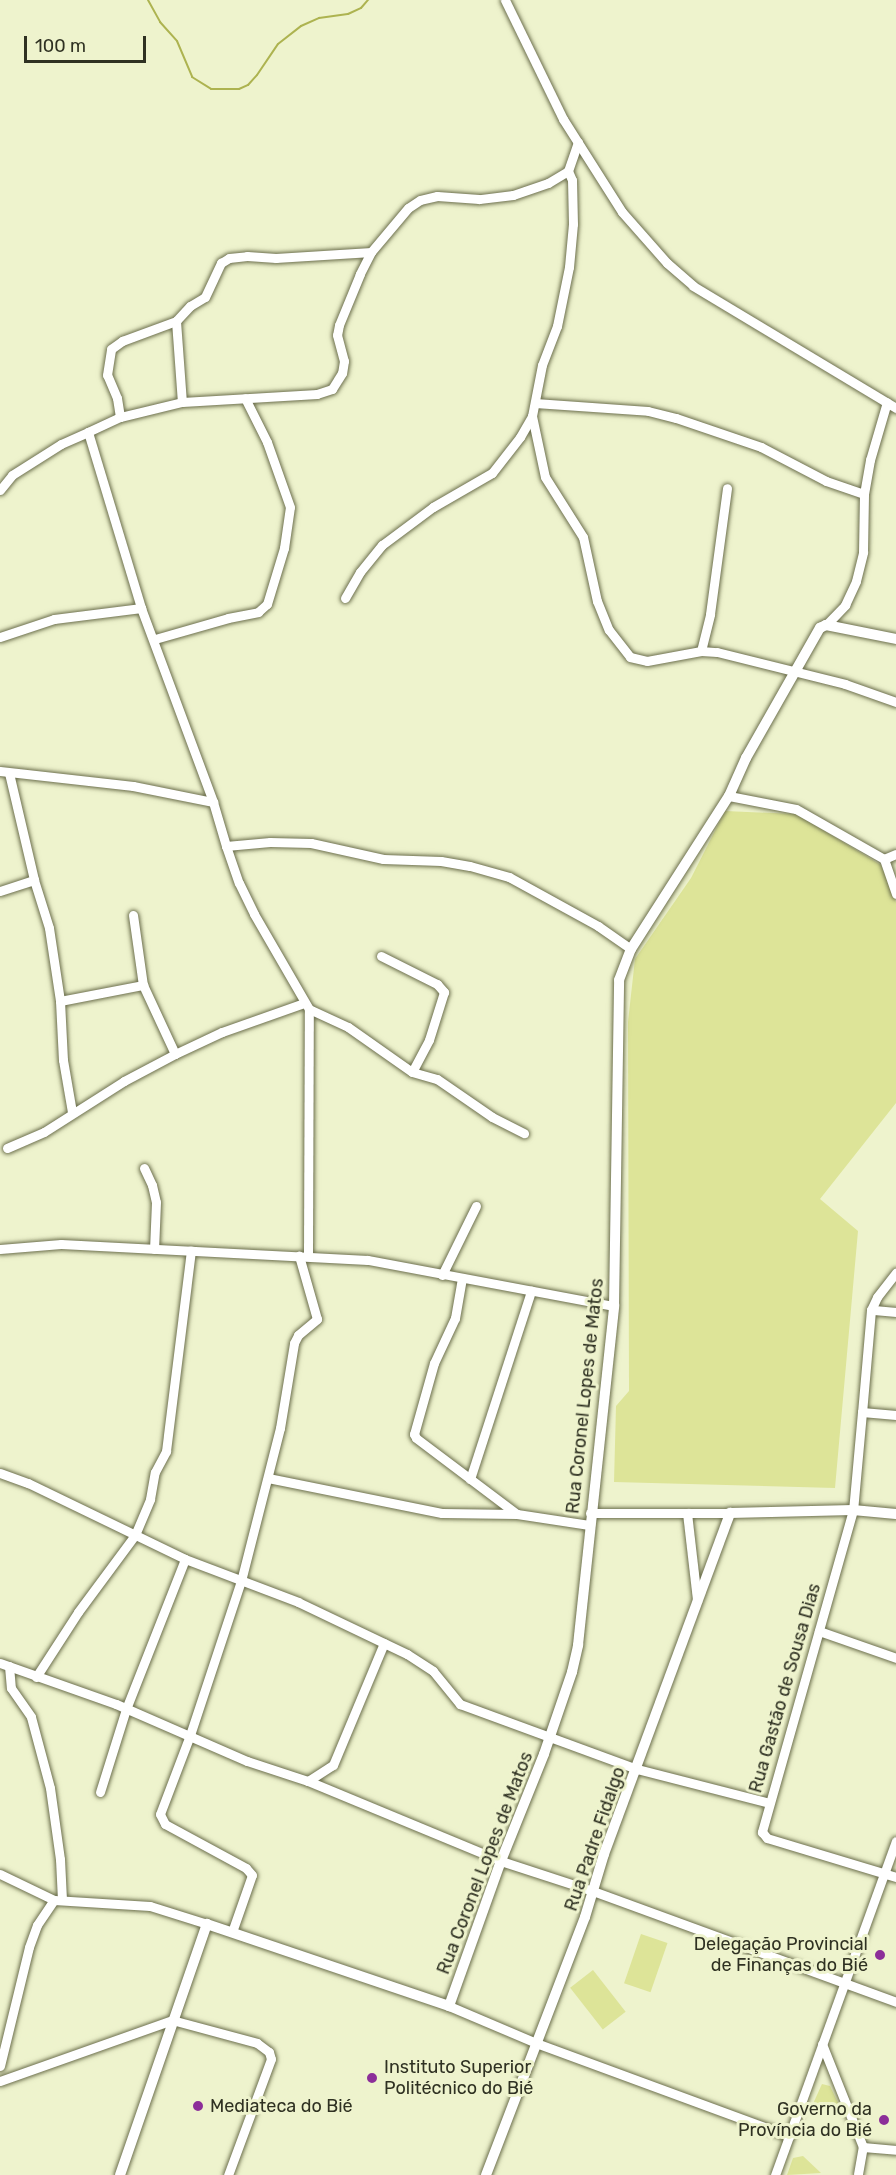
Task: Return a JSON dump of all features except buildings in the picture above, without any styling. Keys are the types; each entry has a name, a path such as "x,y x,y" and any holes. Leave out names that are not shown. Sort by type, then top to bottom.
{"street":[{"path":"505,0 563,119 622,212 667,263 693,286 896,408"},
{"path":"0,490 12,475 61,444 120,417 182,402 317,394 332,389 342,373 344,361 337,335 339,325 371,252 408,208 420,200 437,196 479,199 513,195 548,183 568,171 578,142"},
{"path":"345,598 360,572 382,545 433,507 492,473 520,437 532,416 542,364 557,326 568,267 573,224 572,180 568,171"},
{"path":"120,417 117,398 107,375 111,349 122,341 176,321 190,306 205,297 221,263 229,258 371,252"},
{"path":"176,321 182,402"},
{"path":"154,639 258,612 267,604 284,548 290,507 267,442 245,398"},
{"path":"826,624 845,605 856,581 863,552 864,495 870,460 887,402"},
{"path":"535,403 648,411 676,418 761,447 826,481 864,495"},
{"path":"532,416 545,477 583,537 597,601 609,630 630,657 638,661 701,651 717,652 845,684 896,702"},
{"path":"88,432 141,608 213,802 239,883 306,1006 304,1256 317,1319 298,1335 294,1342 280,1428 241,1581 190,1735 162,1804 160,1819 246,1868 252,1875 232,1932"},
{"path":"701,651 710,614 727,488"},
{"path":"0,637 54,619 97,611 141,608"},
{"path":"826,624 896,639"},
{"name":"Rua Coronel Lopes de Matos","path":"449,2006 501,1861 550,1737 576,1654 614,1306 619,980 631,949 729,796 746,758 794,672 820,628 826,624"},
{"path":"72,1112 63,1060 60,1001 49,928 5,772 133,786 213,802"},
{"path":"729,796 796,809 884,859 896,894"},
{"path":"226,846 270,842 311,843 383,859 441,861 470,866 509,877 598,926 631,949"},
{"path":"884,859 896,854"},
{"path":"0,891 34,880"},
{"path":"133,915 143,985 175,1054"},
{"path":"381,956 437,984 444,992 429,1040 412,1072"},
{"path":"60,1001 143,985"},
{"path":"7,1148 44,1132 72,1112 175,1054 222,1032 306,1006 348,1028 412,1072 437,1080 492,1117 524,1133"},
{"path":"144,1168 156,1202 154,1249"},
{"path":"442,1275 476,1206"},
{"path":"0,1249 61,1244 368,1260 614,1306"},
{"path":"36,1677 78,1612 135,1535 150,1499 155,1472 166,1451 191,1251"},
{"path":"896,1274 877,1297 871,1310 896,1312"},
{"path":"462,1278 455,1318 434,1364 414,1434 416,1438 517,1514"},
{"path":"470,1479 531,1291"},
{"name":"Rua Gastão de Sousa Dias","path":"871,1310 853,1510 762,1832 768,1838 896,1877"},
{"path":"862,1412 896,1415"},
{"path":"0,1473 28,1483 185,1559 298,1602 384,1643 433,1671 460,1704 637,1769 769,1803"},
{"path":"268,1478 442,1513 517,1514 589,1525"},
{"path":"590,1513 853,1510 896,1514"},
{"path":"687,1513 697,1603"},
{"name":"Rua Padre Fidalgo","path":"486,2175 585,1917 730,1513"},
{"path":"100,1792 126,1709 185,1559"},
{"path":"819,1631 896,1658"},
{"path":"308,1781 333,1765 384,1643"},
{"path":"4,1664 126,1709 247,1761 308,1781 501,1861 896,2002"},
{"path":"0,2066 29,1947 37,1925 58,1900 60,1859 50,1788 31,1717 11,1688 4,1664"},
{"path":"775,2175 896,1840"},
{"path":"0,1874 58,1900 150,1906 232,1932 449,2006 536,2043 789,2136"},
{"path":"120,2175 207,1924"},
{"path":"0,2081 172,2020 257,2043 269,2052 271,2059 228,2175"},
{"path":"822,2044 863,2147 857,2175"},
{"path":"863,2147 896,2150"}],"green space":[{"path":"725,811 796,814 881,865 896,902 896,1103 820,1199 858,1231 835,1488 614,1482 616,1406 629,1391 628,1022 635,959 691,878"},
{"path":"641,1934 667,1943 651,1992 624,1983"},
{"path":"593,1970 626,2012 603,2030 570,1988"},
{"path":"822,2084 830,2086 843,2113 819,2114 812,2106"},
{"path":"803,2156 821,2173 787,2175 793,2158"}],"waterway":[{"path":"148,0 160,22 177,41 192,77 211,89 239,89 248,85 278,44 301,26 319,18 348,14 361,8 368,0"}],"place":[{"name":"Delegação Provincial de Finanças do Bié","path":"880,1955"},
{"name":"Instituto Superior Politécnico do Bié","path":"372,2078"},
{"name":"Mediateca do Bié","path":"198,2106"},
{"name":"Governo da Província do Bié","path":"884,2120"}]}
